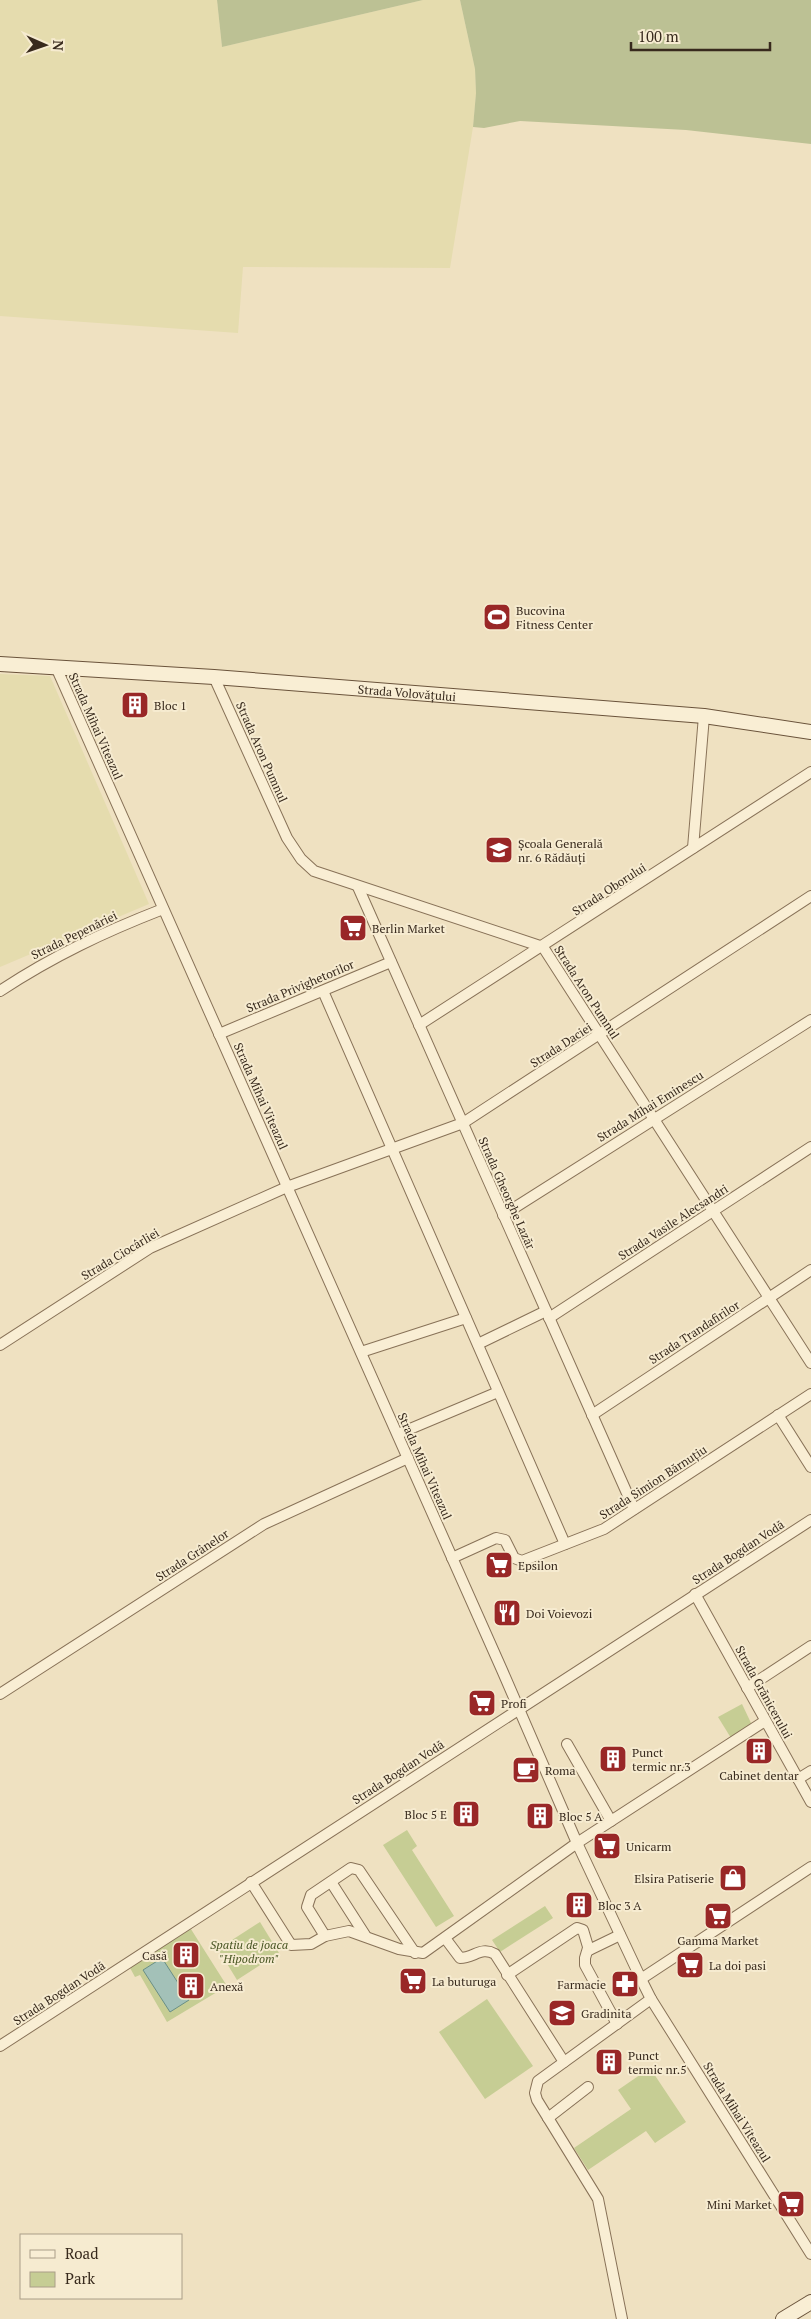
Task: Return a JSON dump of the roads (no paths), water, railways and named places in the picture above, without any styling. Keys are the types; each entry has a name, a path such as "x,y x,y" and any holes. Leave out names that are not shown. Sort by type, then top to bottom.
{"main road":[{"name":"Strada Volovățului","path":"0,664 214,677 704,716 811,732"},
{"path":"783,2319 811,2302"}],"street":[{"name":"Strada Mihai Viteazul","path":"56,668 398,1434 577,1843 620,1935 651,1999 811,2254"},
{"name":"Strada Aron Pumnul","path":"214,677 287,838 300,859 314,871 358,888 543,947 811,1363"},
{"path":"693,848 704,716"},
{"name":"Strada Oborului","path":"419,1025 543,947 811,772"},
{"name":"Strada Gheorghe Lazăr","path":"358,888 634,1509"},
{"name":"Strada Daciei","path":"392,1148 463,1123 811,896"},
{"name":"Strada Pepenăriei","path":"0,991 33,969 99,934 163,909"},
{"name":"Strada Privighetorilor","path":"219,1034 391,962"},
{"path":"323,991 565,1544"},
{"name":"Strada Mihai Eminescu","path":"503,1215 653,1118 811,1020"},
{"name":"Strada Vasile Alecsandri","path":"478,1344 548,1314 811,1147"},
{"name":"Strada Ciocârliei","path":"0,1344 150,1248 287,1187 392,1148"},
{"name":"Strada Trandafirilor","path":"592,1415 811,1270"},
{"path":"361,1352 466,1318"},
{"path":"398,1434 498,1392"},
{"name":"Strada Simion Bărnuțiu","path":"452,1558 496,1538 505,1540 514,1558 522,1561 604,1529 811,1394"},
{"path":"778,1416 811,1468"},
{"name":"Strada Grânelor","path":"0,1694 264,1524 408,1458"},
{"name":"Strada Bogdan Vodă","path":"0,2046 811,1520"},
{"name":"Strada Grănicerului","path":"695,1594 811,1802"},
{"path":"747,1688 811,1646"},
{"path":"251,1882 291,1945 311,1944 325,1936 349,1931 365,1935 398,1949 423,1953 577,1843 765,1721"},
{"path":"567,1744 611,1821"},
{"path":"798,1779 811,1771"},
{"path":"641,1979 811,1868"},
{"path":"325,1936 307,1906 311,1894 348,1869 359,1870 415,1953"},
{"path":"331,1882 365,1935"},
{"path":"508,1974 577,1928 583,1930 590,1950"},
{"path":"617,2024 585,1965 585,1958 588,1948 590,1950 620,1935"},
{"path":"445,1938 460,1958 469,1956 479,1950 490,1951 495,1954 564,2062"},
{"path":"622,2319 598,2199 537,2100 536,2088 538,2081 651,1999"},
{"path":"548,2118 588,2087"}],"water":[{"path":"162,1958 189,2000 170,2012 143,1970"}],"place":[{"name":"Bucovina Fitness Center","path":"497,617"},
{"name":"Bloc 1","path":"135,705"},
{"name":"Școala Generală nr. 6 Rădăuți","path":"499,850"},
{"name":"Berlin Market","path":"353,928"},
{"name":"Epsilon","path":"499,1565"},
{"name":"Doi Voievozi","path":"507,1613"},
{"name":"Profi","path":"482,1703"},
{"name":"Cabinet dentar","path":"759,1751"},
{"name":"Punct termic nr.3","path":"613,1759"},
{"name":"Roma","path":"526,1770"},
{"name":"Bloc 5 E","path":"466,1814"},
{"name":"Bloc 5 A","path":"540,1816"},
{"name":"Unicarm","path":"607,1846"},
{"name":"Elsira Patiserie","path":"733,1878"},
{"name":"Bloc 3 A","path":"579,1905"},
{"name":"Gamma Market","path":"718,1916"},
{"name":"Casă","path":"186,1955"},
{"name":"La doi pasi","path":"690,1965"},
{"name":"La buturuga","path":"413,1981"},
{"name":"Farmacie","path":"625,1984"},
{"name":"Anexă","path":"191,1986"},
{"name":"Gradinita","path":"562,2013"},
{"name":"Punct termic nr.5","path":"609,2062"},
{"name":"Mini Market","path":"791,2204"}],"park label":[{"name":"Spatiu de joaca \"Hipodrom\"","path":"249,1951"}]}
